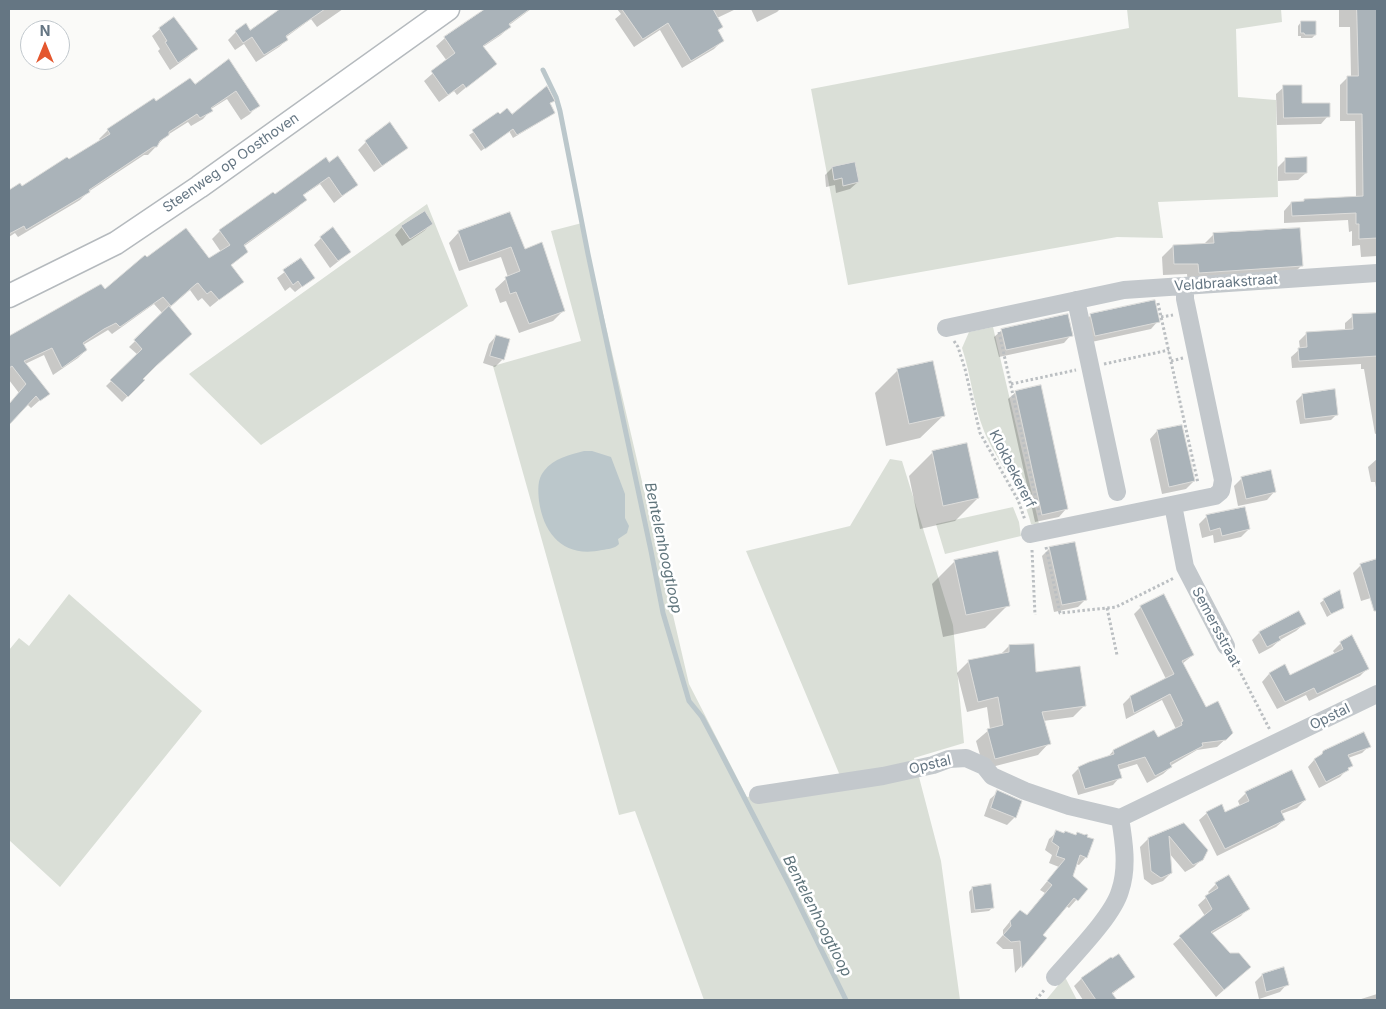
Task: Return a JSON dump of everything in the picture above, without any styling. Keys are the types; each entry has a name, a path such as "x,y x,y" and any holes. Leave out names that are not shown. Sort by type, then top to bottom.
{"main road":[{"name":"Steenweg op Oosthoven","path":"9,296 116,243 199,187 443,10"}],"street":[{"name":"Veldbraakstraat","path":"946,328 1124,290 1377,273"},
{"path":"1037,533 1215,496 1221,490 1223,480 1184,299 1185,286"},
{"path":"1076,300 1117,492"},
{"name":"Semersstraat","path":"1173,505 1185,567 1226,646"},
{"name":"Opstal","path":"758,795 883,776 932,765 948,759 966,758 984,766 992,776 1025,791 1069,806 1120,818 1377,694"},
{"path":"1055,977 1108,914 1120,892 1124,867 1120,818"}],"path":[{"path":"1155,288 1201,499"},
{"path":"996,317 1037,533 1060,613 1116,607 1174,578"},
{"name":"Klokbekererf","path":"946,328 958,347 980,433 1037,533 1033,554 1035,615"},
{"path":"1107,608 1118,655"},
{"name":"Semersstraat","path":"1226,646 1277,743"}],"shaded area":[{"path":"1127,9 1281,9 1282,22 1236,29 1238,97 1276,100 1278,197 1158,202 1163,238 1117,237 848,285 811,89 1129,28"},
{"path":"427,204 468,306 261,445 189,374"},
{"path":"582,223 689,684 747,797 841,778 746,551 850,526 890,459 902,461 953,625 964,743 914,758 941,861 960,1000 704,1000 635,811 619,815 493,366 581,341 551,231"},
{"path":"993,327 1039,524 1031,524 1022,499 989,443 977,410 962,348 969,332"},
{"path":"584,451 592,451 611,457 625,494 625,518 629,526 627,533 618,539 619,544 615,547 589,552 577,551 567,547 558,542 551,534 542,513 538,489 542,474 552,463"},
{"path":"1013,507 1019,522 1021,536 945,554 936,524"},
{"path":"69,594 202,711 60,887 9,840 9,650 19,638 29,646"},
{"path":"1065,977 1077,1000 1046,1000"}],"building":[{"path":"280,9 325,9 286,36 288,40 264,55 252,37 243,43 235,31 246,23 250,30"},
{"path":"485,9 530,9 509,24 511,27 483,46 497,64 466,88 463,84 448,95 431,71 455,53 444,37"},
{"path":"622,9 713,9 723,27 718,30 724,41 691,61 668,23 643,39"},
{"path":"1357,9 1377,9 1377,238 1359,239 1359,224 1356,224 1356,213 1292,216 1291,202 1304,201 1304,199 1363,196 1362,114 1347,114 1347,76 1358,76"},
{"path":"174,17 198,49 178,63 159,28"},
{"path":"1301,21 1316,21 1316,35 1301,33"},
{"path":"229,59 260,106 250,112 236,91 211,108 213,111 200,118 197,114 169,132 169,135 160,141 157,147 153,147 129,163 89,190 90,192 26,230 24,226 9,234 9,190 20,183 22,186 67,157 69,159 110,134 107,129 154,98 156,101 190,78 195,84"},
{"path":"1283,85 1302,85 1302,103 1330,103 1330,117 1284,118"},
{"path":"547,86 555,101 550,103 555,113 517,135 513,129 485,149 472,130 507,108 512,114"},
{"path":"390,122 408,148 382,166 365,141"},
{"path":"338,156 358,185 342,196 329,177 303,195 307,200 244,245 248,252 231,265 244,282 219,300 211,291 207,294 198,283 171,306 163,297 120,327 116,323 104,329 83,343 87,350 62,368 52,348 24,361 50,394 40,401 36,396 9,425 9,404 26,384 12,366 9,368 9,336 101,284 105,289 145,255 147,257 186,228 209,258 230,245 219,230 273,192 275,194 326,157 329,162"},
{"path":"1307,157 1307,173 1285,173 1285,158"},
{"path":"855,162 859,182 843,186 842,178 834,180 832,167"},
{"path":"425,211 433,224 410,239 401,226"},
{"path":"510,212 525,249 542,242 565,311 529,324 516,292 510,294 505,277 520,271 511,247 469,262 458,231"},
{"path":"333,227 351,252 338,261 320,237"},
{"path":"1300,228 1303,266 1199,273 1198,264 1174,264 1173,245 1214,243 1213,233"},
{"path":"301,258 315,278 302,287 298,281 293,285 283,270"},
{"path":"1155,300 1160,322 1095,336 1090,314"},
{"path":"169,306 192,334 156,366 128,397 110,380 142,349 134,340"},
{"path":"1377,313 1377,356 1299,361 1298,348 1307,347 1306,332 1353,329 1352,314"},
{"path":"1068,314 1073,336 1006,350 1001,329"},
{"path":"496,335 510,339 504,360 490,356"},
{"path":"933,361 945,416 909,424 897,369"},
{"path":"1041,385 1068,509 1042,515 1015,391"},
{"path":"1335,389 1338,415 1305,419 1302,394"},
{"path":"1182,425 1195,481 1169,487 1157,430"},
{"path":"967,443 979,498 943,506 932,451"},
{"path":"1271,470 1276,492 1246,499 1241,477"},
{"path":"1245,507 1250,529 1222,536 1220,528 1210,531 1206,515"},
{"path":"1075,542 1087,600 1062,605 1049,547"},
{"path":"998,551 1010,606 966,615 954,560"},
{"path":"1377,559 1377,611 1374,611 1360,564"},
{"path":"1340,590 1344,608 1331,614 1323,599"},
{"path":"1164,594 1194,655 1182,661 1206,707 1218,701 1233,733 1226,740 1202,743 1203,746 1170,763 1172,767 1155,776 1145,757 1118,765 1122,778 1085,789 1078,767 1114,754 1113,750 1154,730 1158,737 1182,725 1181,722 1183,721 1170,694 1134,713 1130,696 1174,674 1140,606"},
{"path":"1299,611 1306,624 1279,637 1281,640 1267,647 1259,632"},
{"path":"1352,635 1369,669 1317,694 1314,688 1285,702 1269,673 1285,664 1290,675 1343,649 1340,642"},
{"path":"1034,644 1036,672 1080,666 1086,706 1042,712 1051,744 995,759 987,729 1003,725 998,697 978,702 968,660 1009,652 1009,645"},
{"path":"1364,732 1371,747 1348,755 1353,766 1326,782 1314,759 1322,754 1323,751"},
{"path":"1292,770 1306,800 1281,811 1285,820 1225,849 1206,812 1222,804 1225,812 1249,801 1245,792"},
{"path":"997,790 1022,801 1016,818 991,808"},
{"path":"1184,823 1208,850 1203,860 1193,865 1169,836 1172,873 1161,878 1151,871 1148,838"},
{"path":"1056,830 1076,835 1077,832 1086,834 1088,835 1087,837 1094,839 1087,858 1080,855 1073,876 1088,889 1078,901 1074,898 1043,935 1047,938 1022,968 1020,941 1011,942 1003,935 1011,926 1010,921 1020,910 1027,915 1052,885 1047,881 1065,859 1056,856 1059,847 1052,842"},
{"path":"1229,875 1250,909 1211,932 1230,953 1239,953 1251,967 1224,990 1179,936 1212,909 1205,896 1218,888 1215,883"},
{"path":"991,884 994,908 975,910 972,887"},
{"path":"1119,954 1135,977 1112,993 1117,1000 1096,1000 1081,978 1111,957"},
{"path":"1284,967 1289,985 1266,992 1262,974"}],"waterway":[{"name":"Bentelenhoogtloop","path":"543,70 556,97 560,111 663,613 689,701 702,717 718,747 846,1000"}]}
